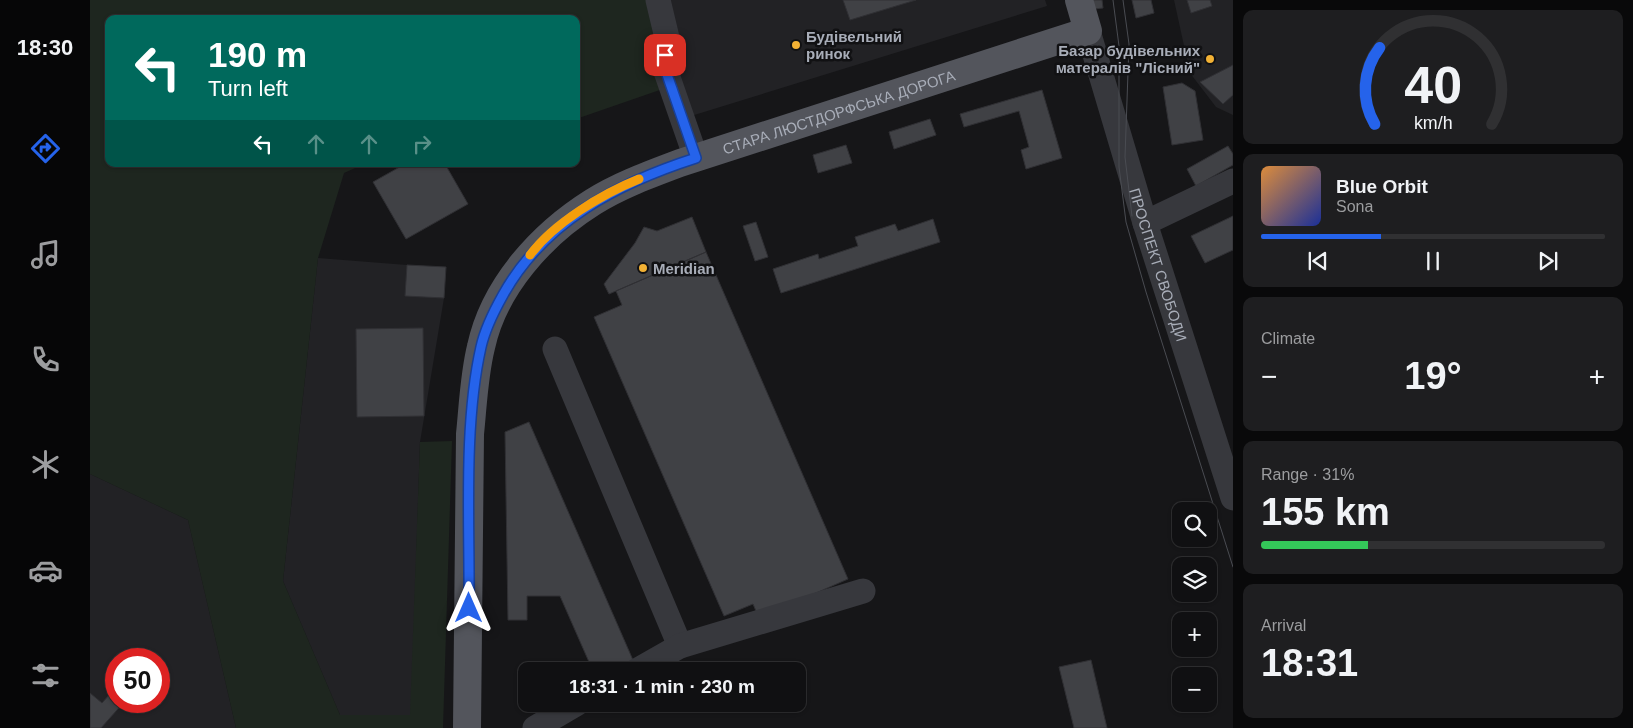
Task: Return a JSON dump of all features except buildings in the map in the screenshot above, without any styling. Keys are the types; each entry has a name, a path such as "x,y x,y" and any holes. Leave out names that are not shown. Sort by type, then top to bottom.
{"main road":[{"path":"1078,0 1088,31"},
{"name":"СТАРА ЛЮСТДОРФСЬКА ДОРОГА","path":"466,728 470,434 474,385 481,345 493,311 511,280 532,251 558,227 593,202 636,180 696,158 1088,31"}],"street":[{"path":"658,0 668,42 663,63 696,158"},
{"name":"ПРОСПЕКТ СВОБОДИ","path":"1088,31 1145,223 1233,498"},
{"path":"1145,223 1233,181"},
{"path":"555,350 680,646"},
{"path":"652,662 680,646 863,591"},
{"path":"535,728 562,712"}],"shaded area":[{"path":"90,0 655,0 680,83 580,118 580,15 105,15 105,167 357,167 344,173 318,258 283,581 340,715 410,715 420,442 452,441 443,728 236,728 188,520 90,474"},
{"name":"Будівельний ринок","path":"655,0 1045,0 1047,6 691,116"},
{"name":"Базар будівельних матералів \"Лісний\"","path":"1174,0 1233,0 1233,115 1216,107 1190,73"},
{"path":"318,258 407,265 405,296 444,298 420,442 411,715 340,715 283,581"},
{"path":"90,474 188,520 236,728 90,728"}],"tram line":[{"path":"1113,0 1119,46 1119,167 1126,222 1146,292 1233,567"},
{"path":"1123,0 1129,44 1125,157 1132,216"}],"slow traffic":[{"path":"530,255 558,227 593,202 639,179"}],"place":[{"name":"Будівельний ринок","path":"796,45"},
{"name":"Базар будівельних матералів \"Лісний\"","path":"1210,59"},
{"name":"Meridian","path":"643,268"}],"route":[{"path":"469,608 470,434 474,385 481,345 493,311 511,280 532,251 558,227 593,202 636,180 696,158 663,63 665,55"}]}
